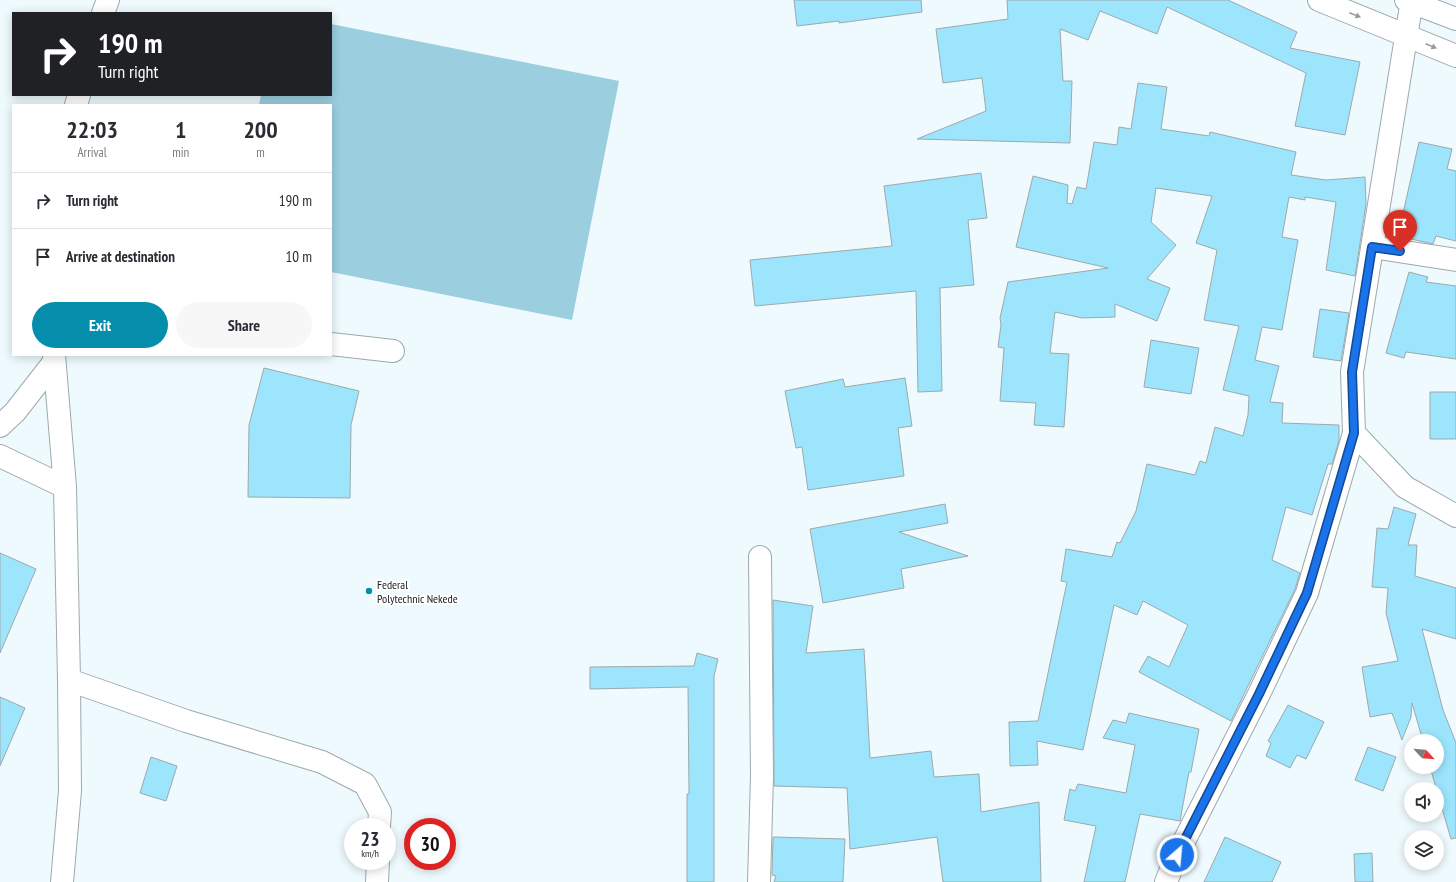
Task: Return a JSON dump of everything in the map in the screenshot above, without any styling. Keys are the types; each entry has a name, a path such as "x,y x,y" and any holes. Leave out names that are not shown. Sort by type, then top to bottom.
{"street":[{"path":"103,12 108,0"},
{"path":"1319,0 1456,56"},
{"path":"1166,882 1177,855 1259,694 1307,593 1354,433 1352,372 1407,36 1410,1 1456,20"},
{"path":"1372,247 1456,260"},
{"path":"332,344 393,351"},
{"path":"0,426 15,412 54,358"},
{"path":"54,358 65,488 69,680 70,790 62,882"},
{"path":"1354,433 1405,487 1456,516"},
{"path":"0,456 65,488"},
{"path":"759,882 762,776 760,557"},
{"path":"69,680 186,721 322,762 365,784 380,812 380,818"},
{"path":"377,882 378,870"}],"shaded area":[{"path":"332,24 619,81 572,320 332,272 332,104 259,104 261,96 332,96"}],"building":[{"path":"794,0 921,0 922,12 839,23 839,21 797,26"},
{"path":"1007,0 1228,0 1297,32 1290,48 1360,62 1345,135 1295,126 1306,73 1167,7 1157,34 1100,11 1088,40 1060,29 1063,81 1072,81 1070,143 917,139 986,111 982,78 943,83 936,29 1008,19"},
{"path":"1138,83 1167,87 1161,129 1209,136 1210,132 1296,152 1291,175 1326,180 1365,177 1366,204 1355,276 1326,270 1336,202 1305,197 1305,200 1289,197 1282,237 1298,240 1282,330 1262,327 1255,360 1279,366 1270,402 1283,403 1282,423 1339,425 1339,441 1332,464 1328,464 1312,515 1286,507 1272,560 1300,573 1295,589 1231,721 1139,672 1148,656 1169,667 1188,625 1143,601 1137,615 1114,605 1083,750 1037,741 1038,765 1010,766 1009,722 1038,721 1067,582 1061,581 1066,549 1112,557 1117,542 1120,543 1136,511 1147,464 1195,475 1200,461 1206,463 1215,427 1243,436 1248,415 1249,396 1223,390 1239,326 1204,320 1217,250 1196,243 1212,196 1156,188 1151,222 1176,245 1147,279 1170,288 1157,321 1115,304 1115,317 1082,318 1055,312 1050,353 1069,354 1064,427 1034,425 1036,403 1000,401 1004,348 998,347 1001,325 1000,318 1008,282 1108,268 1016,247 1033,176 1068,185 1067,203 1072,204 1077,187 1086,189 1094,142 1117,145 1119,127 1131,129"},
{"path":"1419,142 1452,149 1447,169 1456,171 1456,241 1436,236 1433,244 1398,236"},
{"path":"981,173 987,218 968,220 974,285 940,288 942,391 918,392 916,291 755,306 750,260 892,246 884,186"},
{"path":"1409,272 1428,277 1426,282 1456,286 1456,359 1406,352 1404,358 1386,353"},
{"path":"1320,309 1349,313 1341,361 1313,357"},
{"path":"1151,340 1199,348 1191,394 1144,387"},
{"path":"264,368 359,391 351,425 350,498 248,497 249,425"},
{"path":"905,378 912,426 898,428 904,476 808,490 802,447 796,448 785,391 843,379 845,387"},
{"path":"1430,392 1456,392 1456,439 1430,439"},
{"path":"945,504 948,523 899,532 968,556 901,569 904,588 823,603 810,529"},
{"path":"1394,507 1416,514 1408,545 1417,545 1415,576 1456,588 1456,639 1422,629 1443,710 1456,743 1456,838 1451,839 1444,815 1444,782 1434,782 1432,774 1444,774 1444,734 1421,734 1412,703 1411,717 1402,740 1392,713 1370,717 1362,667 1398,661 1386,613 1388,588 1372,587 1377,528 1388,529"},
{"path":"0,553 36,569 0,653"},
{"path":"773,600 813,606 806,653 864,649 870,758 931,751 934,777 979,774 981,812 1039,802 1041,882 943,882 937,837 850,849 847,788 774,786"},
{"path":"697,653 718,659 714,676 714,882 687,882 687,794 689,794 688,687 590,689 590,667 694,666"},
{"path":"0,697 25,708 0,766"},
{"path":"1288,705 1324,722 1306,759 1297,755 1290,768 1266,756 1271,743 1268,741"},
{"path":"1129,713 1199,729 1180,821 1140,814 1125,882 1084,882 1096,826 1064,820 1070,789 1075,791 1078,784 1126,793 1135,745 1103,738 1113,720 1126,723"},
{"path":"1368,747 1396,757 1383,791 1355,780"},
{"path":"151,757 177,766 166,801 140,793"},
{"path":"773,837 845,839 843,882 774,882 776,876 772,875"},
{"path":"1225,837 1281,862 1272,882 1204,882"},
{"path":"1372,853 1373,882 1355,882 1354,854"}],"place":[{"name":"Federal Polytechnic Nekede","path":"369,591"}],"route":[{"path":"1177,855 1259,694 1307,593 1354,433 1352,372 1372,247 1400,251"}]}
